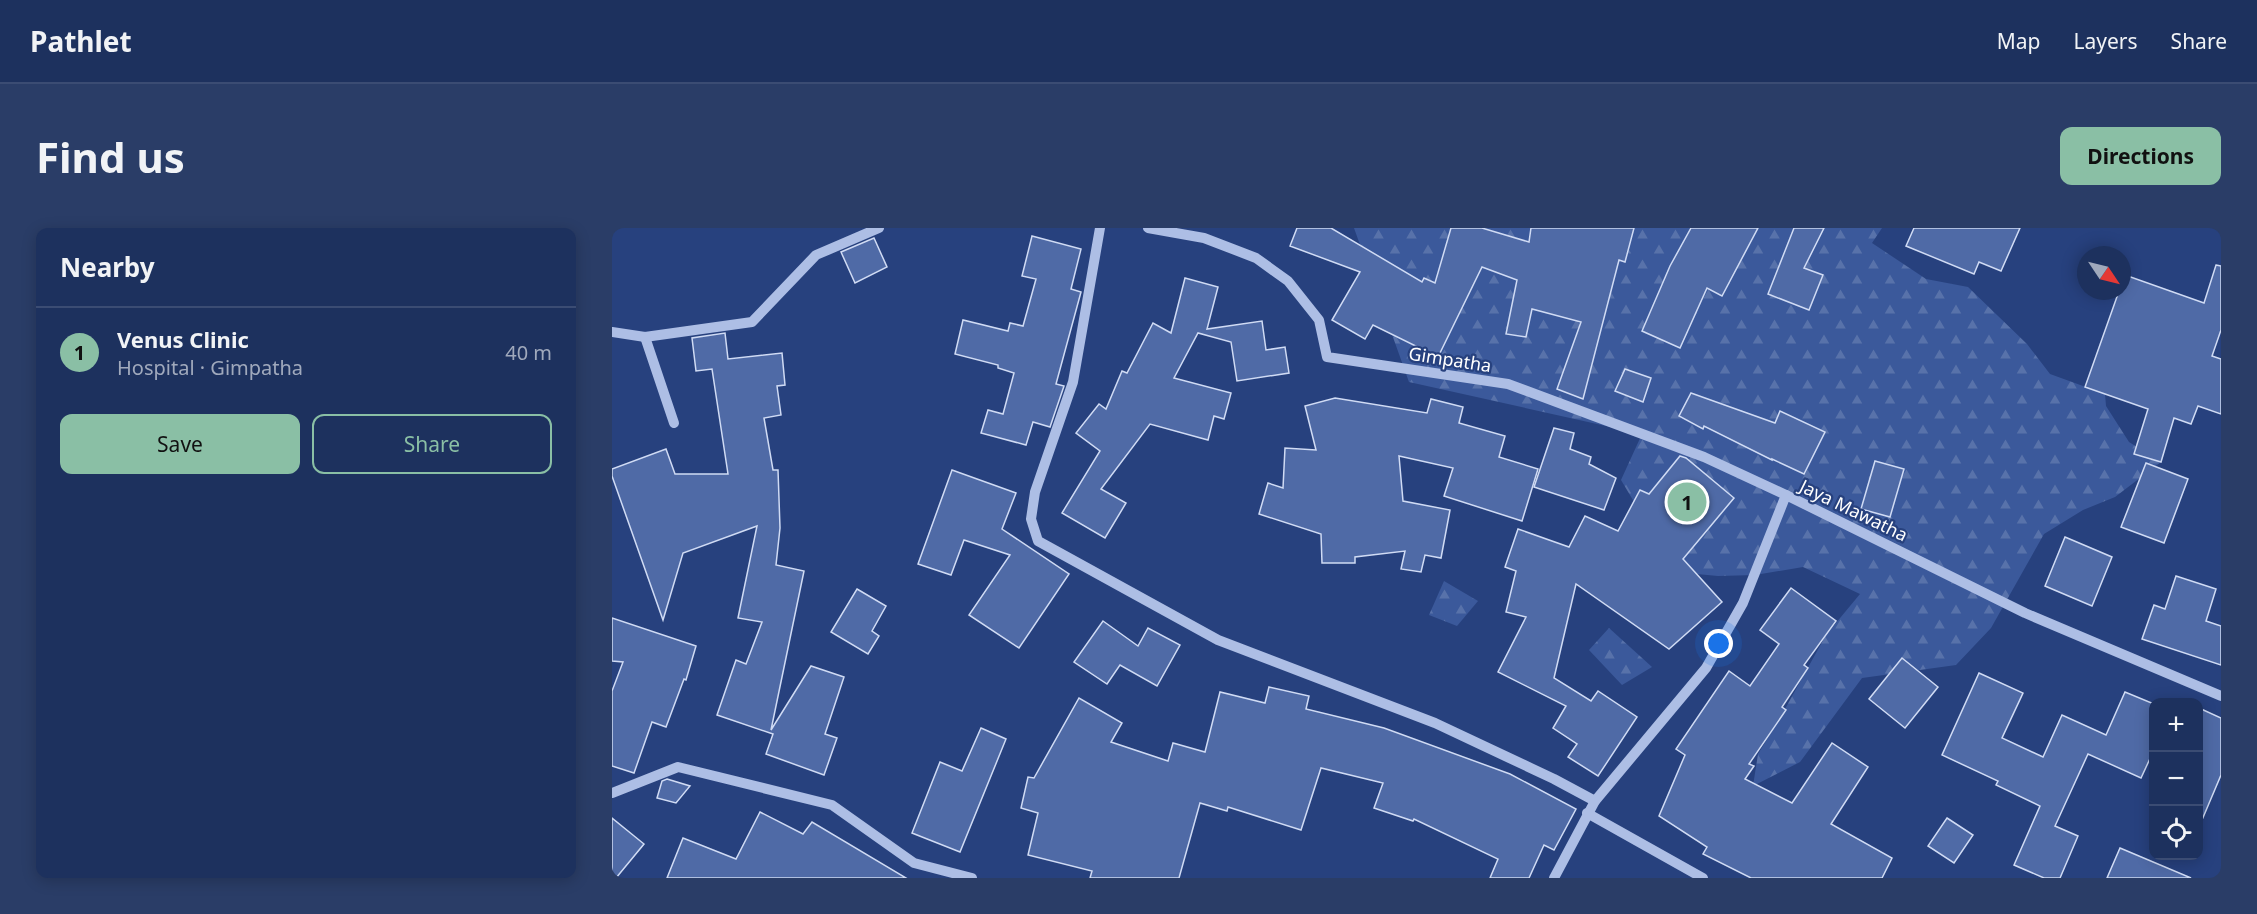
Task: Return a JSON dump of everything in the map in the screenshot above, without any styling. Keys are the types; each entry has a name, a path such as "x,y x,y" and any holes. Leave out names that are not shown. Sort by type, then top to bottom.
{"street":[{"path":"612,332 645,337 752,322 816,255 879,228"},
{"path":"1100,228 1073,382 1035,492 1031,519 1038,541 1218,640 1435,723 1554,779 1595,801"},
{"name":"Gimpatha","path":"1148,228 1204,238 1256,258 1288,281 1319,320 1328,357 1508,384 1704,457 1786,495"},
{"path":"645,337 674,423"},
{"name":"Jaya Mawatha","path":"1554,878 1595,801 1706,668 1743,603 1786,495 2025,613 2221,696"},
{"path":"612,793 678,767 832,805 914,863 972,878"},
{"path":"1587,813 1703,878"}],"green space":[{"path":"1354,228 1882,228 1872,243 1926,279 1968,287 2027,344 2050,374 2105,394 2106,406 2129,442 2161,462 2115,497 2083,510 2044,534 1991,628 1956,665 1862,678 1800,762 1753,786 1758,754 1826,635 1860,594 1803,567 1755,575 1718,576 1676,572 1621,480 1642,434 1409,382"},
{"path":"1444,581 1478,601 1457,626 1429,615"},
{"path":"1609,628 1652,667 1622,685 1589,650"}],"building":[{"path":"1297,228 1331,228 1422,282 1424,278 1435,283 1451,228 1482,228 1529,242 1531,228 1634,228 1625,262 1619,260 1583,399 1557,389 1581,322 1532,309 1526,337 1506,334 1517,280 1482,267 1438,357 1373,325 1365,339 1332,320 1360,272 1290,246"},
{"path":"1691,228 1758,228 1722,296 1707,288 1680,348 1642,331 1670,266"},
{"path":"1794,228 1824,228 1804,268 1823,275 1809,310 1768,294"},
{"path":"1914,228 2020,228 2001,271 1979,262 1974,274 1906,246"},
{"path":"1032,236 1081,249 1071,289 1081,292 1056,384 1064,386 1050,427 1033,422 1026,445 981,433 988,410 1003,414 1014,373 998,368 998,365 955,354 963,320 1008,331 1010,323 1023,326 1036,279 1022,276"},
{"path":"874,238 887,267 855,283 841,252"},
{"path":"2216,265 2221,266 2221,330 2212,356 2221,359 2221,414 2198,406 2191,424 2174,418 2161,462 2134,454 2148,409 2085,387 2116,300 2131,300 2131,277 2204,303"},
{"path":"1185,278 1218,287 1207,329 1262,321 1266,350 1285,347 1289,373 1237,381 1231,342 1198,333 1174,378 1231,393 1224,419 1214,416 1208,440 1150,424 1101,489 1126,503 1105,538 1062,513 1100,451 1076,433 1099,404 1106,409 1122,371 1127,373 1153,323 1171,333"},
{"path":"725,333 728,359 782,353 785,385 777,386 781,415 764,418 773,470 778,470 780,528 776,565 804,571 771,730 811,666 844,677 825,734 837,738 824,775 766,754 773,734 717,715 736,660 746,664 762,622 738,618 757,526 683,553 663,620 612,476 612,469 666,449 675,474 728,474 712,369 696,371 692,338"},
{"path":"1625,369 1651,378 1643,402 1615,391"},
{"path":"1691,393 1775,423 1780,411 1825,432 1804,474 1679,416"},
{"path":"1335,398 1427,413 1431,399 1463,407 1459,423 1505,436 1499,457 1538,469 1522,521 1444,496 1453,468 1399,456 1403,501 1450,510 1441,558 1425,555 1421,572 1401,569 1405,551 1355,557 1355,563 1322,563 1321,534 1259,514 1268,483 1283,488 1285,448 1316,450 1305,406"},
{"path":"1554,428 1574,433 1570,449 1591,457 1589,464 1616,478 1604,510 1534,487"},
{"path":"1680,456 1686,458 1734,498 1683,559 1722,602 1669,649 1576,584 1554,678 1591,701 1598,691 1637,717 1598,776 1568,757 1577,744 1553,728 1566,706 1498,672 1526,617 1506,612 1516,571 1505,567 1518,529 1569,547 1585,516 1618,531 1640,490 1649,494"},
{"path":"1875,461 1904,469 1890,517 1861,509"},
{"path":"2146,463 2188,479 2164,543 2121,527"},
{"path":"952,470 1016,493 1002,529 1069,574 1019,648 969,615 1010,555 964,540 951,575 918,564"},
{"path":"2065,537 2112,557 2092,606 2045,586"},
{"path":"2176,576 2216,589 2206,621 2221,626 2221,665 2142,639 2154,605 2165,609"},
{"path":"1791,588 1836,621 1804,665 1808,668 1782,707 1786,710 1749,764 1754,766 1745,779 1792,803 1832,743 1868,767 1831,824 1892,858 1882,878 1751,878 1703,854 1707,847 1659,816 1685,755 1676,749 1729,671 1750,686 1779,644 1760,630"},
{"path":"857,589 886,606 872,631 879,636 868,654 831,632"},
{"path":"612,618 696,646 686,680 684,679 666,727 652,722 634,773 612,766 612,691 623,662 612,661"},
{"path":"1103,621 1138,646 1148,628 1180,645 1157,686 1120,665 1107,684 1074,662"},
{"path":"1902,658 1938,687 1905,728 1869,699"},
{"path":"1979,673 2023,693 2002,738 2043,757 2062,715 2106,735 2125,692 2149,702 2149,761 2141,778 2088,754 2055,826 2078,836 2060,878 2044,878 2014,865 2040,806 1996,785 1998,781 1942,755"},
{"path":"1269,687 1309,696 1306,709 1384,728 1510,774 1576,809 1554,850 1544,845 1529,878 1490,878 1498,859 1414,819 1413,821 1374,808 1383,783 1321,768 1301,830 1228,807 1227,811 1200,803 1179,878 1090,878 1092,871 1028,855 1038,813 1021,808 1028,777 1034,778 1079,698 1122,723 1111,742 1168,761 1173,743 1205,752 1220,692 1265,703"},
{"path":"2203,710 2221,718 2221,775 2203,818"},
{"path":"981,728 1006,739 960,852 912,833 940,762 962,771"},
{"path":"667,779 690,786 676,803 657,798 662,781"},
{"path":"760,812 803,834 812,822 906,878 667,878 683,838 736,859"},
{"path":"612,818 644,844 616,878 612,878"},
{"path":"1947,818 1973,835 1954,863 1928,846"},
{"path":"2120,848 2191,878 2107,878"}],"place":[{"name":"Venus Clinic","path":"1687,502"}]}
